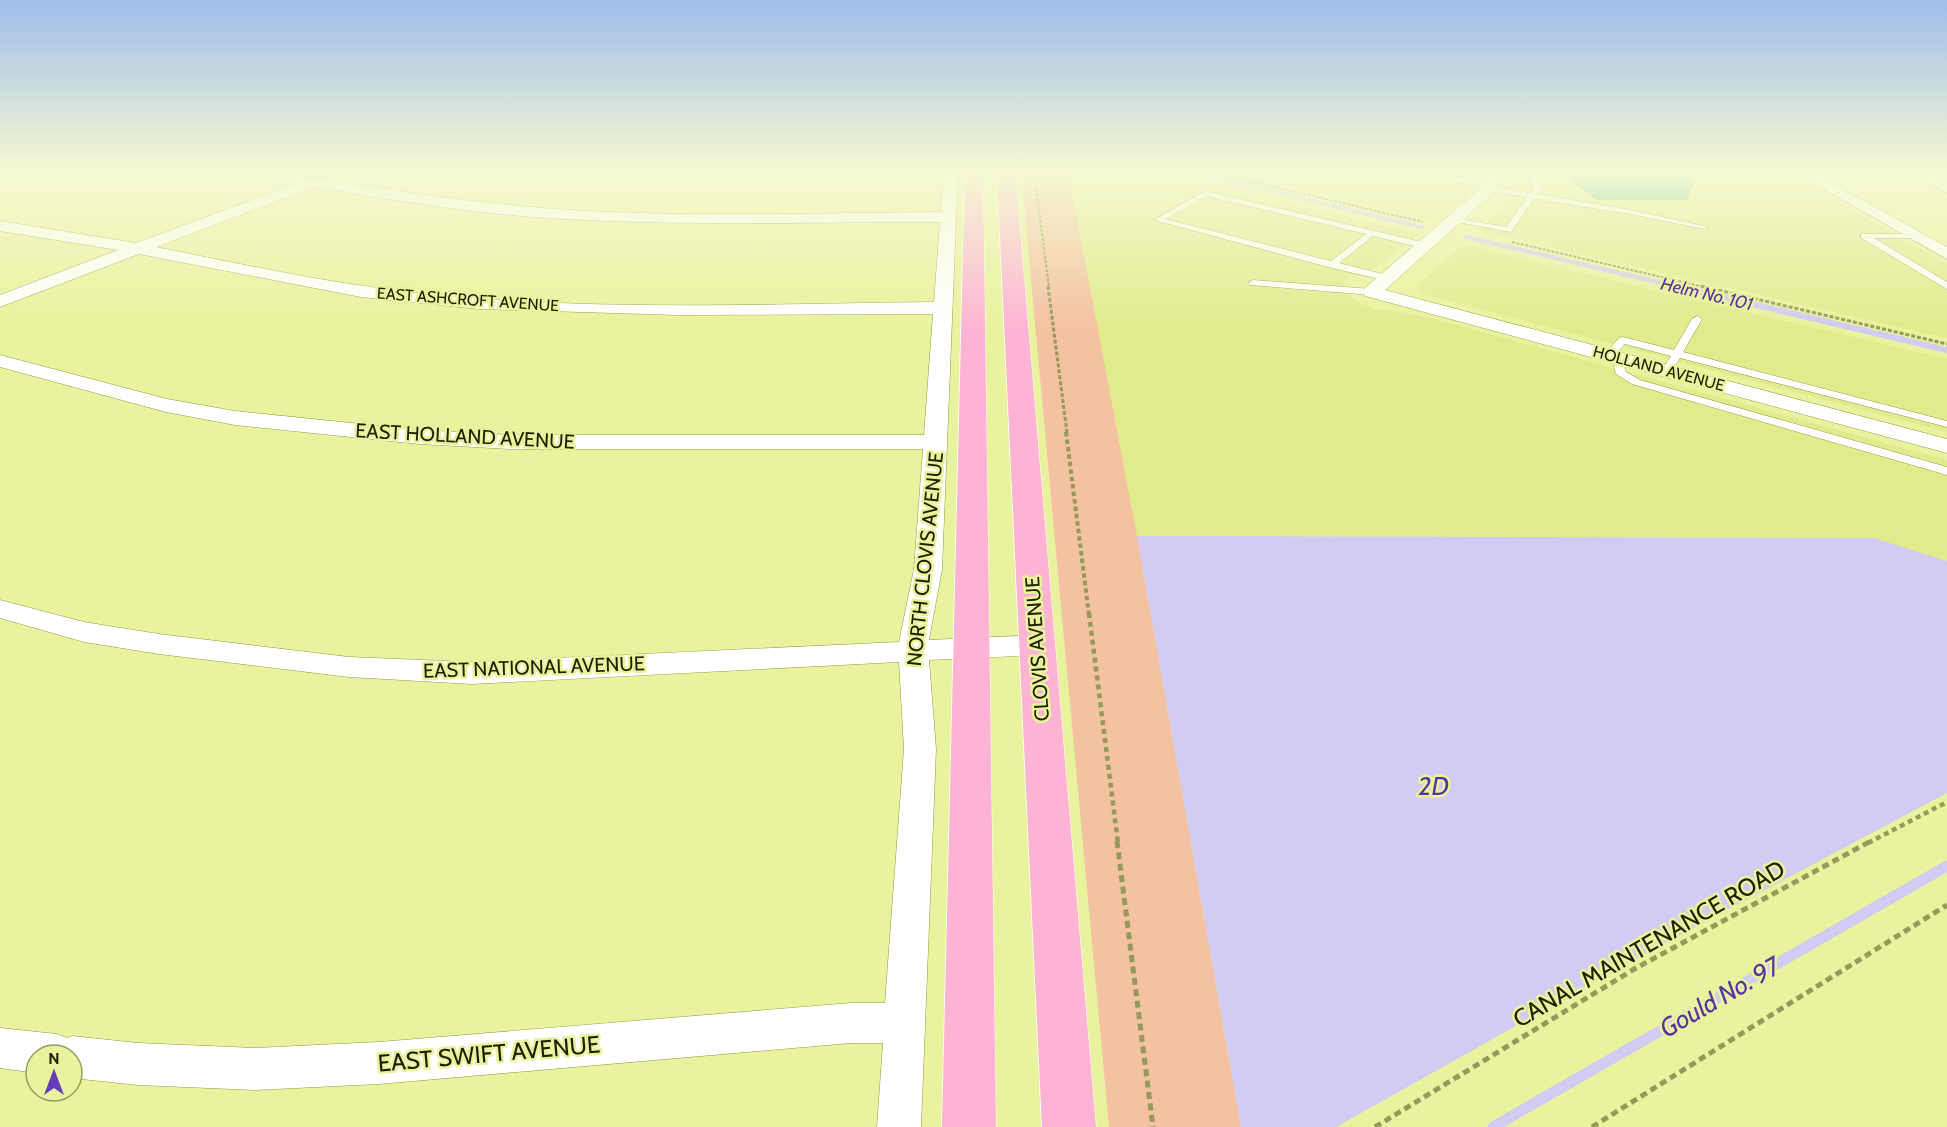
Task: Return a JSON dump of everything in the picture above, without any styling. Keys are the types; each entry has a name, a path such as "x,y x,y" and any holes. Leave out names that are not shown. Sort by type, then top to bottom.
{"main road":[{"path":"969,1127 974,224"},
{"name":"CLOVIS AVENUE","path":"1009,224 1069,1127"}],"street":[{"path":"0,301 203,224"},
{"name":"NORTH CLOVIS AVENUE","path":"899,1127 920,748 913,651 915,627 928,569 948,224"},
{"path":"1372,292 1453,224"},
{"path":"1893,224 1947,254"},
{"name":"EAST ASHCROFT AVENUE","path":"0,226 138,248 354,291 466,302 648,309 943,308"},
{"name":"HOLLAND AVENUE","path":"1372,292 1617,357 1672,362 1690,376 1787,396 1947,446"},
{"name":"EAST HOLLAND AVENUE","path":"0,361 166,405 235,418 419,437 511,442 937,442"},
{"name":"EAST NATIONAL AVENUE","path":"0,609 84,632 159,644 349,667 472,673 1037,645"},
{"name":"EAST SWIFT AVENUE","path":"84,1058 138,1064 255,1069 379,1064 852,1023 905,1023"},
{"path":"0,1048 24,1051"}],"lane":[{"path":"1172,224 1388,278"},
{"path":"1333,224 1426,246"},
{"path":"1453,224 1508,230 1513,224"},
{"path":"1687,224 1704,227"},
{"path":"1331,265 1372,233"},
{"path":"1915,236 1864,236 1947,286"},
{"path":"1253,283 1372,292"},
{"path":"1697,319 1672,362 1787,396 1947,424"},
{"path":"1617,357 1625,378 1679,396 1947,471"},
{"path":"1679,396 1690,376"},
{"path":"1784,426 1787,396"}],"path":[{"path":"1041,224 1153,1127"},
{"path":"1506,241 1947,344"},
{"name":"CANAL MAINTENANCE ROAD","path":"1375,1127 1636,968 1724,922 1822,866 1947,802"},
{"path":"1592,1127 1947,905"}],"shaded area":[{"path":"1026,224 1078,224 1137,536 1241,1127 1109,1127"},
{"path":"1078,224 1375,224 1419,234 1378,267 1347,278 1343,285 1347,293 1358,302 1376,309 1431,318 1947,460 1947,561 1874,538 1137,536"},
{"path":"1487,224 1877,224 1947,264 1947,338 1479,231"},
{"path":"1463,245 1947,359 1947,432 1424,294 1417,290 1417,286"}],"water":[{"name":"2D","path":"1137,536 1874,538 1947,561 1947,793 1637,958 1336,1127 1241,1127"}],"waterway":[{"name":"Helm No. 101","path":"1408,224 1422,227"},
{"name":"Helm No. 101","path":"1466,237 1683,288"},
{"name":"Helm No. 101","path":"1676,286 1947,350"},
{"name":"Gould No. 97","path":"1493,1127 1947,866"}]}
